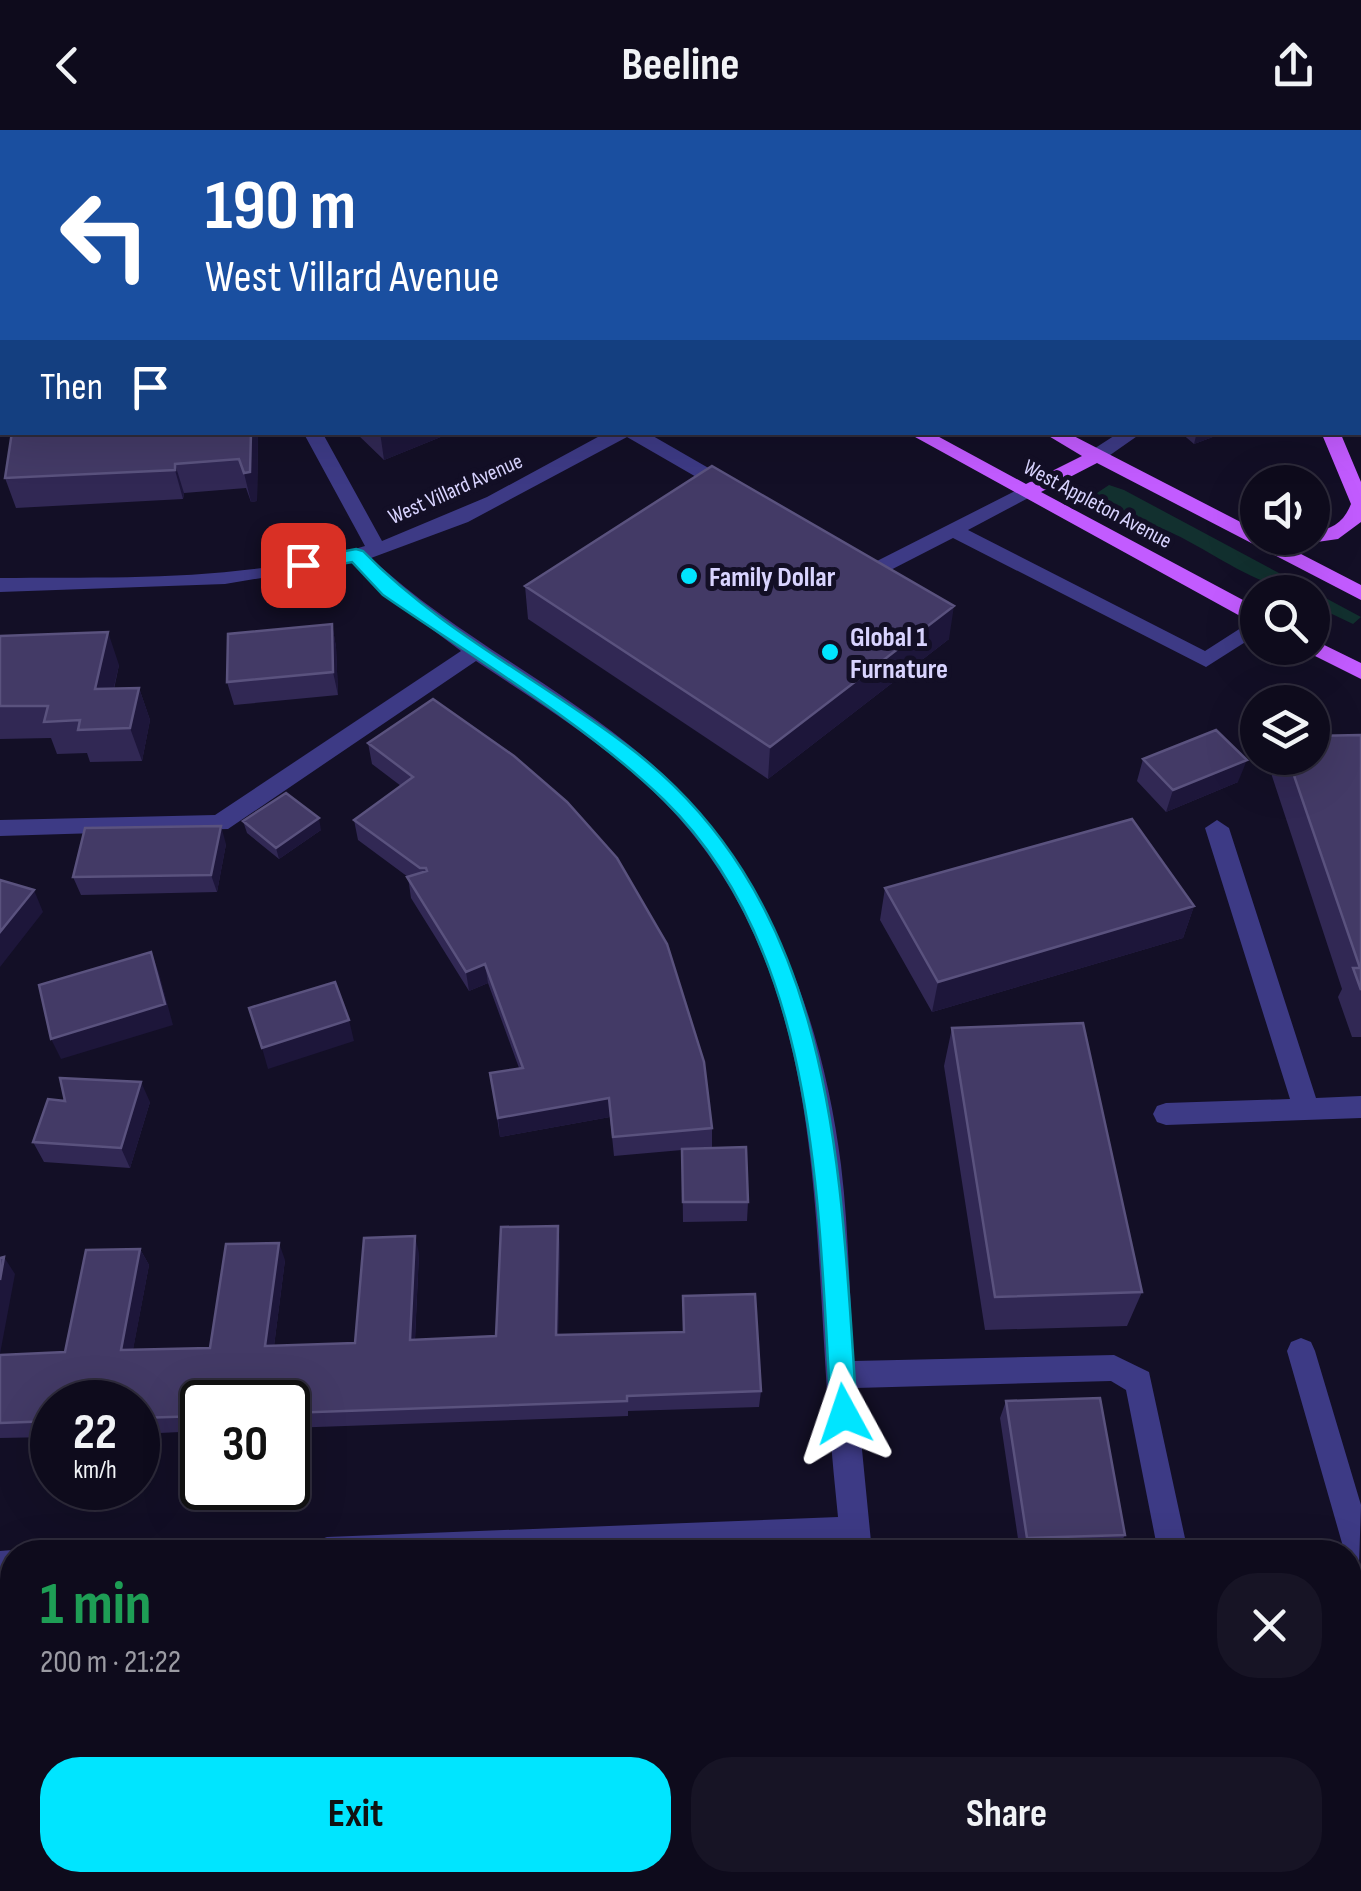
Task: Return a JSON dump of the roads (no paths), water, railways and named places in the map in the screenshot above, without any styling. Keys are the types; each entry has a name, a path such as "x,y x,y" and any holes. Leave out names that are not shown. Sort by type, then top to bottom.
{"main road":[{"name":"West Appleton Avenue","path":"921,435 1240,610"},
{"name":"West Appleton Avenue","path":"1057,435 1361,593"},
{"path":"1330,535 1352,523 1361,503 1331,435"},
{"path":"1026,492 1096,456"},
{"path":"1219,519 1240,525"},
{"path":"1330,656 1361,672"}],"street":[{"path":"313,435 366,552 390,590 620,750 672,796 712,841 759,918 784,983 827,1159 855,1540"},
{"name":"West Villard Avenue","path":"0,585 220,578 366,552 503,500 617,435"},
{"path":"637,435 744,497"},
{"path":"1096,456 1129,435"},
{"path":"842,552 875,571 1026,492"},
{"path":"953,530 1206,660 1240,634"},
{"path":"0,828 220,822 478,650"},
{"path":"1217,828 1306,1108"},
{"path":"1166,1114 1361,1107"},
{"path":"1301,1351 1356,1540"},
{"path":"840,1375 1114,1368 1139,1382 1171,1540"}],"place":[{"name":"Family Dollar","path":"689,576"},
{"name":"Global 1 Furnature","path":"830,652"}]}
